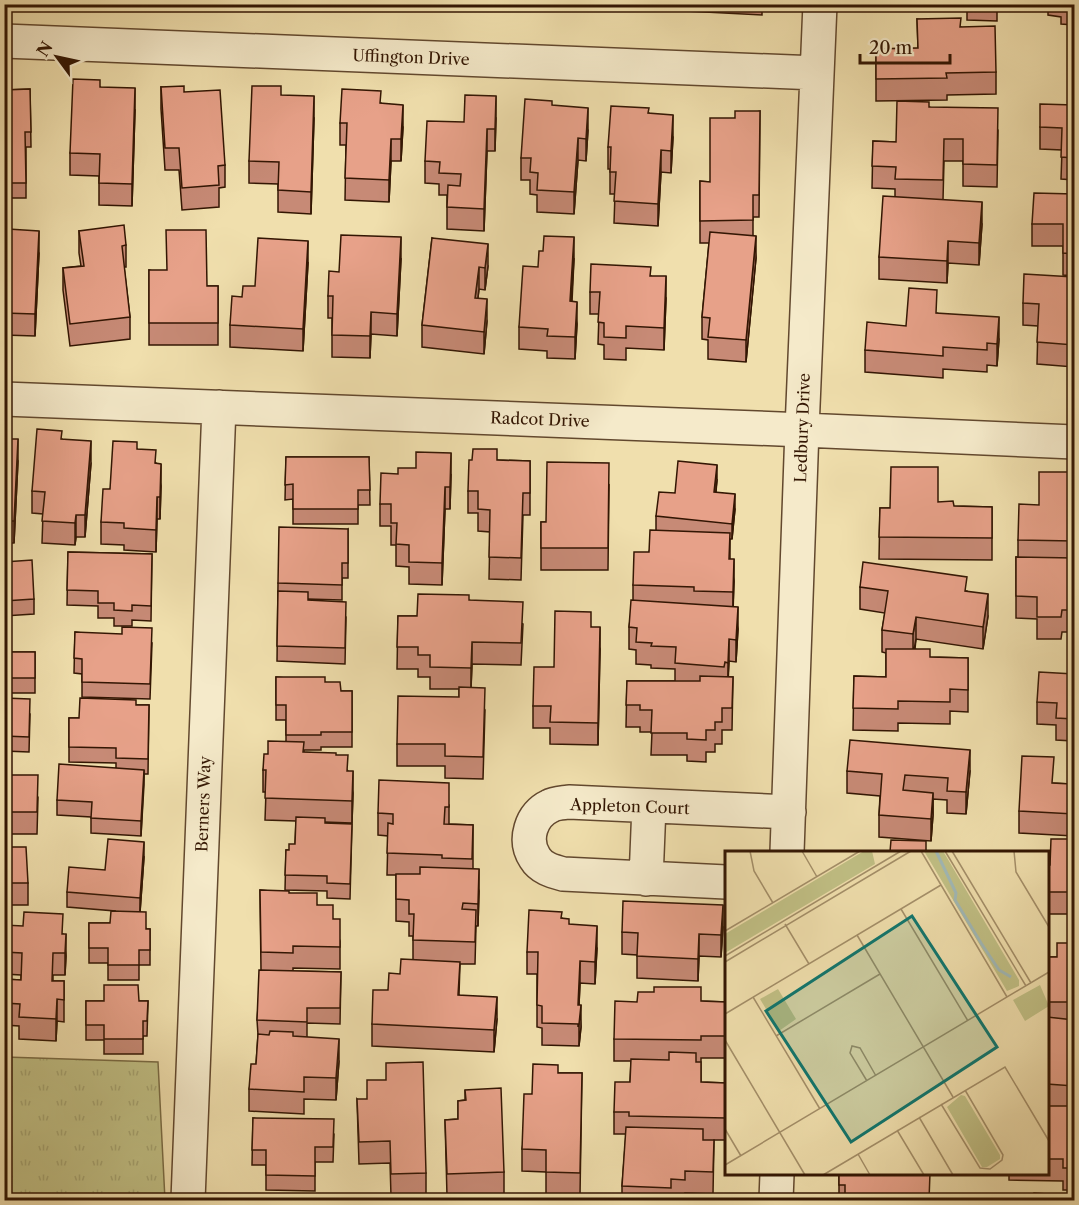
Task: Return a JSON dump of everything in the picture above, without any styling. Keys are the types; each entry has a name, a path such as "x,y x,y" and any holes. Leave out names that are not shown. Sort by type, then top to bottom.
{"street":[{"name":"Ledbury Drive","path":"787,851 820,4"},
{"name":"Uffington Drive","path":"4,41 817,73"},
{"name":"Radcot Drive","path":"4,399 802,429 1074,442"},
{"name":"Berners Way","path":"188,1200 219,407"},
{"name":"Appleton Court","path":"725,882 562,874 547,869 535,859 529,844 530,828 538,814 551,805 569,802 789,812"},
{"path":"646,879 649,806"},
{"path":"776,1200 777,1175"}],"green space":[{"path":"5,1057 158,1062 165,1200 5,1198"}],"building":[{"path":"961,18 960,27 995,26 996,72 946,73 947,78 876,79 876,49 918,48 917,19"},
{"path":"73,79 100,80 100,87 135,88 132,184 99,183 100,154 70,153"},
{"path":"184,86 184,92 220,90 225,165 218,166 219,185 182,188 179,148 165,148 161,87"},
{"path":"252,86 281,86 281,95 314,96 311,192 278,190 279,162 249,161"},
{"path":"30,89 31,132 25,132 26,183 4,183 4,90"},
{"path":"342,89 381,91 380,103 403,105 401,139 391,139 389,180 345,178 347,123 340,123"},
{"path":"465,95 496,96 495,129 487,129 484,209 447,207 448,185 460,186 461,174 439,173 440,162 425,161 427,121 464,122"},
{"path":"525,99 552,101 552,105 588,108 586,139 578,138 574,192 537,190 538,173 530,172 531,158 521,158"},
{"path":"897,101 929,102 929,107 998,108 997,165 963,164 963,139 944,139 943,180 895,179 896,167 872,166 873,141 896,142"},
{"path":"1040,104 1074,105 1074,158 1061,157 1062,128 1040,127"},
{"path":"611,106 649,108 648,113 673,115 671,151 661,150 658,204 614,201 616,172 610,172 611,147 608,147"},
{"path":"735,111 760,111 759,195 753,195 753,220 700,221 700,181 710,182 710,118 735,118"},
{"path":"1034,193 1074,194 1074,254 1063,253 1063,224 1032,224"},
{"path":"883,196 982,202 979,243 948,241 947,261 879,257"},
{"path":"124,225 126,245 122,246 130,317 70,324 63,268 84,266 79,231"},
{"path":"8,229 39,231 35,314 4,313 4,244 8,245"},
{"path":"166,230 206,230 207,286 218,286 218,323 149,323 149,270 167,270"},
{"path":"710,232 756,236 746,340 708,337 710,318 702,317"},
{"path":"341,235 401,237 397,314 371,312 370,336 332,335 333,296 328,296 329,271 339,272"},
{"path":"544,236 574,237 570,301 577,302 575,337 547,336 548,329 519,327 523,266 538,267 539,251 543,251"},
{"path":"258,238 308,241 303,329 230,325 232,296 242,297 243,286 255,286"},
{"path":"432,238 488,244 485,268 479,267 475,298 487,299 484,332 422,325"},
{"path":"591,264 651,267 650,276 666,276 664,328 626,326 626,338 604,337 604,323 598,322 600,292 590,292"},
{"path":"1024,274 1074,277 1074,345 1037,342 1039,304 1023,303"},
{"path":"909,288 937,290 936,313 999,317 997,344 987,343 987,350 943,347 943,356 865,350 867,322 906,326"},
{"path":"37,429 62,431 61,439 91,441 85,515 76,515 75,523 42,521 45,492 32,491"},
{"path":"4,439 18,439 14,521 4,521"},
{"path":"113,441 137,442 137,449 156,450 155,463 161,464 156,530 124,528 124,523 101,522 103,489 110,489"},
{"path":"473,449 497,449 497,460 530,461 530,493 523,493 521,558 489,557 490,510 478,509 478,491 468,491 469,460 472,460"},
{"path":"416,452 451,453 450,487 445,487 442,563 409,562 409,545 396,544 397,523 391,523 391,504 380,504 381,473 398,474 398,468 416,468"},
{"path":"286,457 369,457 370,490 358,490 358,509 293,509 293,484 285,485"},
{"path":"678,461 717,465 714,492 735,494 732,524 656,516 659,492 675,493"},
{"path":"547,462 609,463 608,548 541,548 541,522 546,522"},
{"path":"891,467 938,467 938,502 953,501 954,506 992,507 992,538 879,537 880,508 890,508"},
{"path":"1039,472 1074,472 1074,541 1018,540 1019,504 1039,505"},
{"path":"279,527 348,529 348,563 342,563 342,585 278,583"},
{"path":"650,530 730,533 729,559 734,559 733,592 694,591 694,587 633,585 634,552 649,552"},
{"path":"68,552 152,554 151,606 132,605 132,611 114,610 114,603 98,603 98,591 67,590"},
{"path":"1016,557 1074,558 1074,610 1062,610 1061,617 1037,617 1037,597 1016,596"},
{"path":"32,560 34,599 4,601 4,562"},
{"path":"863,562 967,577 965,591 988,594 983,627 916,617 913,634 882,630 888,591 860,587"},
{"path":"278,591 308,592 308,600 346,602 345,648 277,646"},
{"path":"418,594 469,595 469,600 523,602 521,643 472,642 471,668 430,667 430,655 418,655 418,647 397,647 398,616 417,616"},
{"path":"631,600 738,607 736,640 729,639 728,663 725,662 724,667 675,663 676,647 651,646 652,643 636,642 637,628 629,627"},
{"path":"555,611 591,612 591,627 600,627 598,723 550,722 551,706 533,706 534,667 554,667"},
{"path":"122,627 152,628 150,684 82,682 82,659 74,658 75,632 122,634"},
{"path":"886,649 930,649 930,657 968,658 968,690 950,689 950,702 898,701 898,709 853,708 854,676 886,677"},
{"path":"4,652 35,652 35,678 4,678"},
{"path":"1039,672 1074,674 1074,719 1056,718 1057,703 1037,702"},
{"path":"700,676 733,677 732,708 722,708 722,722 715,722 715,730 706,730 706,740 687,739 687,733 651,733 652,710 640,710 640,705 626,705 627,681 700,681"},
{"path":"276,677 325,677 325,682 340,682 341,691 352,691 352,732 286,735 286,705 276,705"},
{"path":"459,687 485,688 483,757 445,756 445,744 397,744 398,696 459,697"},
{"path":"4,698 30,699 29,737 4,736"},
{"path":"80,698 136,700 136,705 149,705 148,759 116,758 116,748 69,747 69,718 79,718"},
{"path":"850,740 970,750 966,792 947,791 948,778 905,775 903,790 933,793 931,819 879,815 882,774 847,771"},
{"path":"268,741 304,742 303,752 348,755 347,771 353,771 352,801 265,798 266,770 263,770 264,754 268,754"},
{"path":"1073,741 1074,814 1019,811 1022,756 1054,757 1052,783 1071,784"},
{"path":"4,760 9,760 8,775 38,775 37,812 4,812"},
{"path":"59,764 144,770 141,821 91,818 92,802 57,800"},
{"path":"379,780 449,783 449,807 445,807 444,824 473,825 472,859 442,858 442,855 387,853 388,823 393,824 393,814 378,813"},
{"path":"296,817 325,818 325,823 352,824 350,884 327,883 327,876 285,875 286,850 289,850 289,844 295,844"},
{"path":"108,839 144,842 140,898 67,892 69,867 105,870"},
{"path":"1051,839 1074,839 1074,892 1049,892"},
{"path":"891,840 926,841 926,851 890,851"},
{"path":"4,847 26,847 28,883 4,883"},
{"path":"420,867 479,869 478,904 463,903 462,909 476,910 475,942 413,940 414,914 409,914 409,900 396,899 396,874 420,874"},
{"path":"260,890 317,893 317,905 333,905 333,919 340,919 340,947 293,946 293,953 261,952"},
{"path":"623,901 723,905 721,935 699,934 698,959 637,956 638,933 622,932"},
{"path":"529,910 562,912 561,918 569,919 569,924 597,926 595,962 580,961 579,1024 542,1023 542,1006 537,1005 538,952 527,952"},
{"path":"111,911 146,912 146,929 150,929 150,950 139,950 139,965 108,965 108,948 89,948 89,923 110,923"},
{"path":"24,912 63,914 62,934 66,934 65,953 53,953 52,981 64,981 64,1000 57,999 56,1019 19,1017 20,1004 4,1003 4,979 21,980 22,953 4,952 4,925 23,926"},
{"path":"1057,943 1074,943 1074,1002 1049,1002 1049,957 1057,957"},
{"path":"401,959 460,962 458,995 497,997 494,1030 372,1024 373,990 388,990 389,973 400,974"},
{"path":"259,970 341,972 340,1008 307,1008 307,1022 257,1020"},
{"path":"104,985 138,985 139,1001 148,1001 147,1021 143,1021 143,1039 104,1039 104,1025 86,1025 86,1001 104,1001"},
{"path":"654,987 701,987 701,1001 725,1002 725,1036 701,1036 701,1040 614,1039 615,1001 637,1002 638,992 654,992"},
{"path":"1049,1017 1074,1020 1074,1086 1049,1084"},
{"path":"270,1031 293,1032 293,1036 339,1039 336,1078 304,1077 304,1092 249,1089 251,1064 256,1064 258,1034 269,1035"},
{"path":"669,1052 696,1053 696,1062 701,1062 701,1082 725,1083 725,1118 629,1116 629,1112 614,1112 615,1082 630,1082 631,1059 669,1060"},
{"path":"423,1062 426,1173 391,1174 390,1141 359,1142 357,1099 367,1099 367,1080 386,1080 386,1063"},
{"path":"533,1064 558,1065 558,1073 582,1073 580,1173 546,1172 546,1150 522,1149 524,1094 532,1094"},
{"path":"501,1088 504,1172 447,1174 445,1120 458,1119 458,1101 466,1100 465,1090"},
{"path":"1049,1106 1074,1106 1074,1168 1063,1168 1063,1159 1049,1159"},
{"path":"253,1118 334,1119 333,1147 315,1147 315,1176 266,1175 266,1150 252,1150"},
{"path":"626,1127 703,1129 703,1140 714,1140 713,1172 685,1171 685,1180 671,1179 671,1188 622,1186"},
{"path":"839,1175 930,1175 929,1200 845,1200 845,1185 839,1185"},
{"path":"1034,1193 1074,1196 1074,1200 1011,1200 1011,1197 1034,1199"}]}
